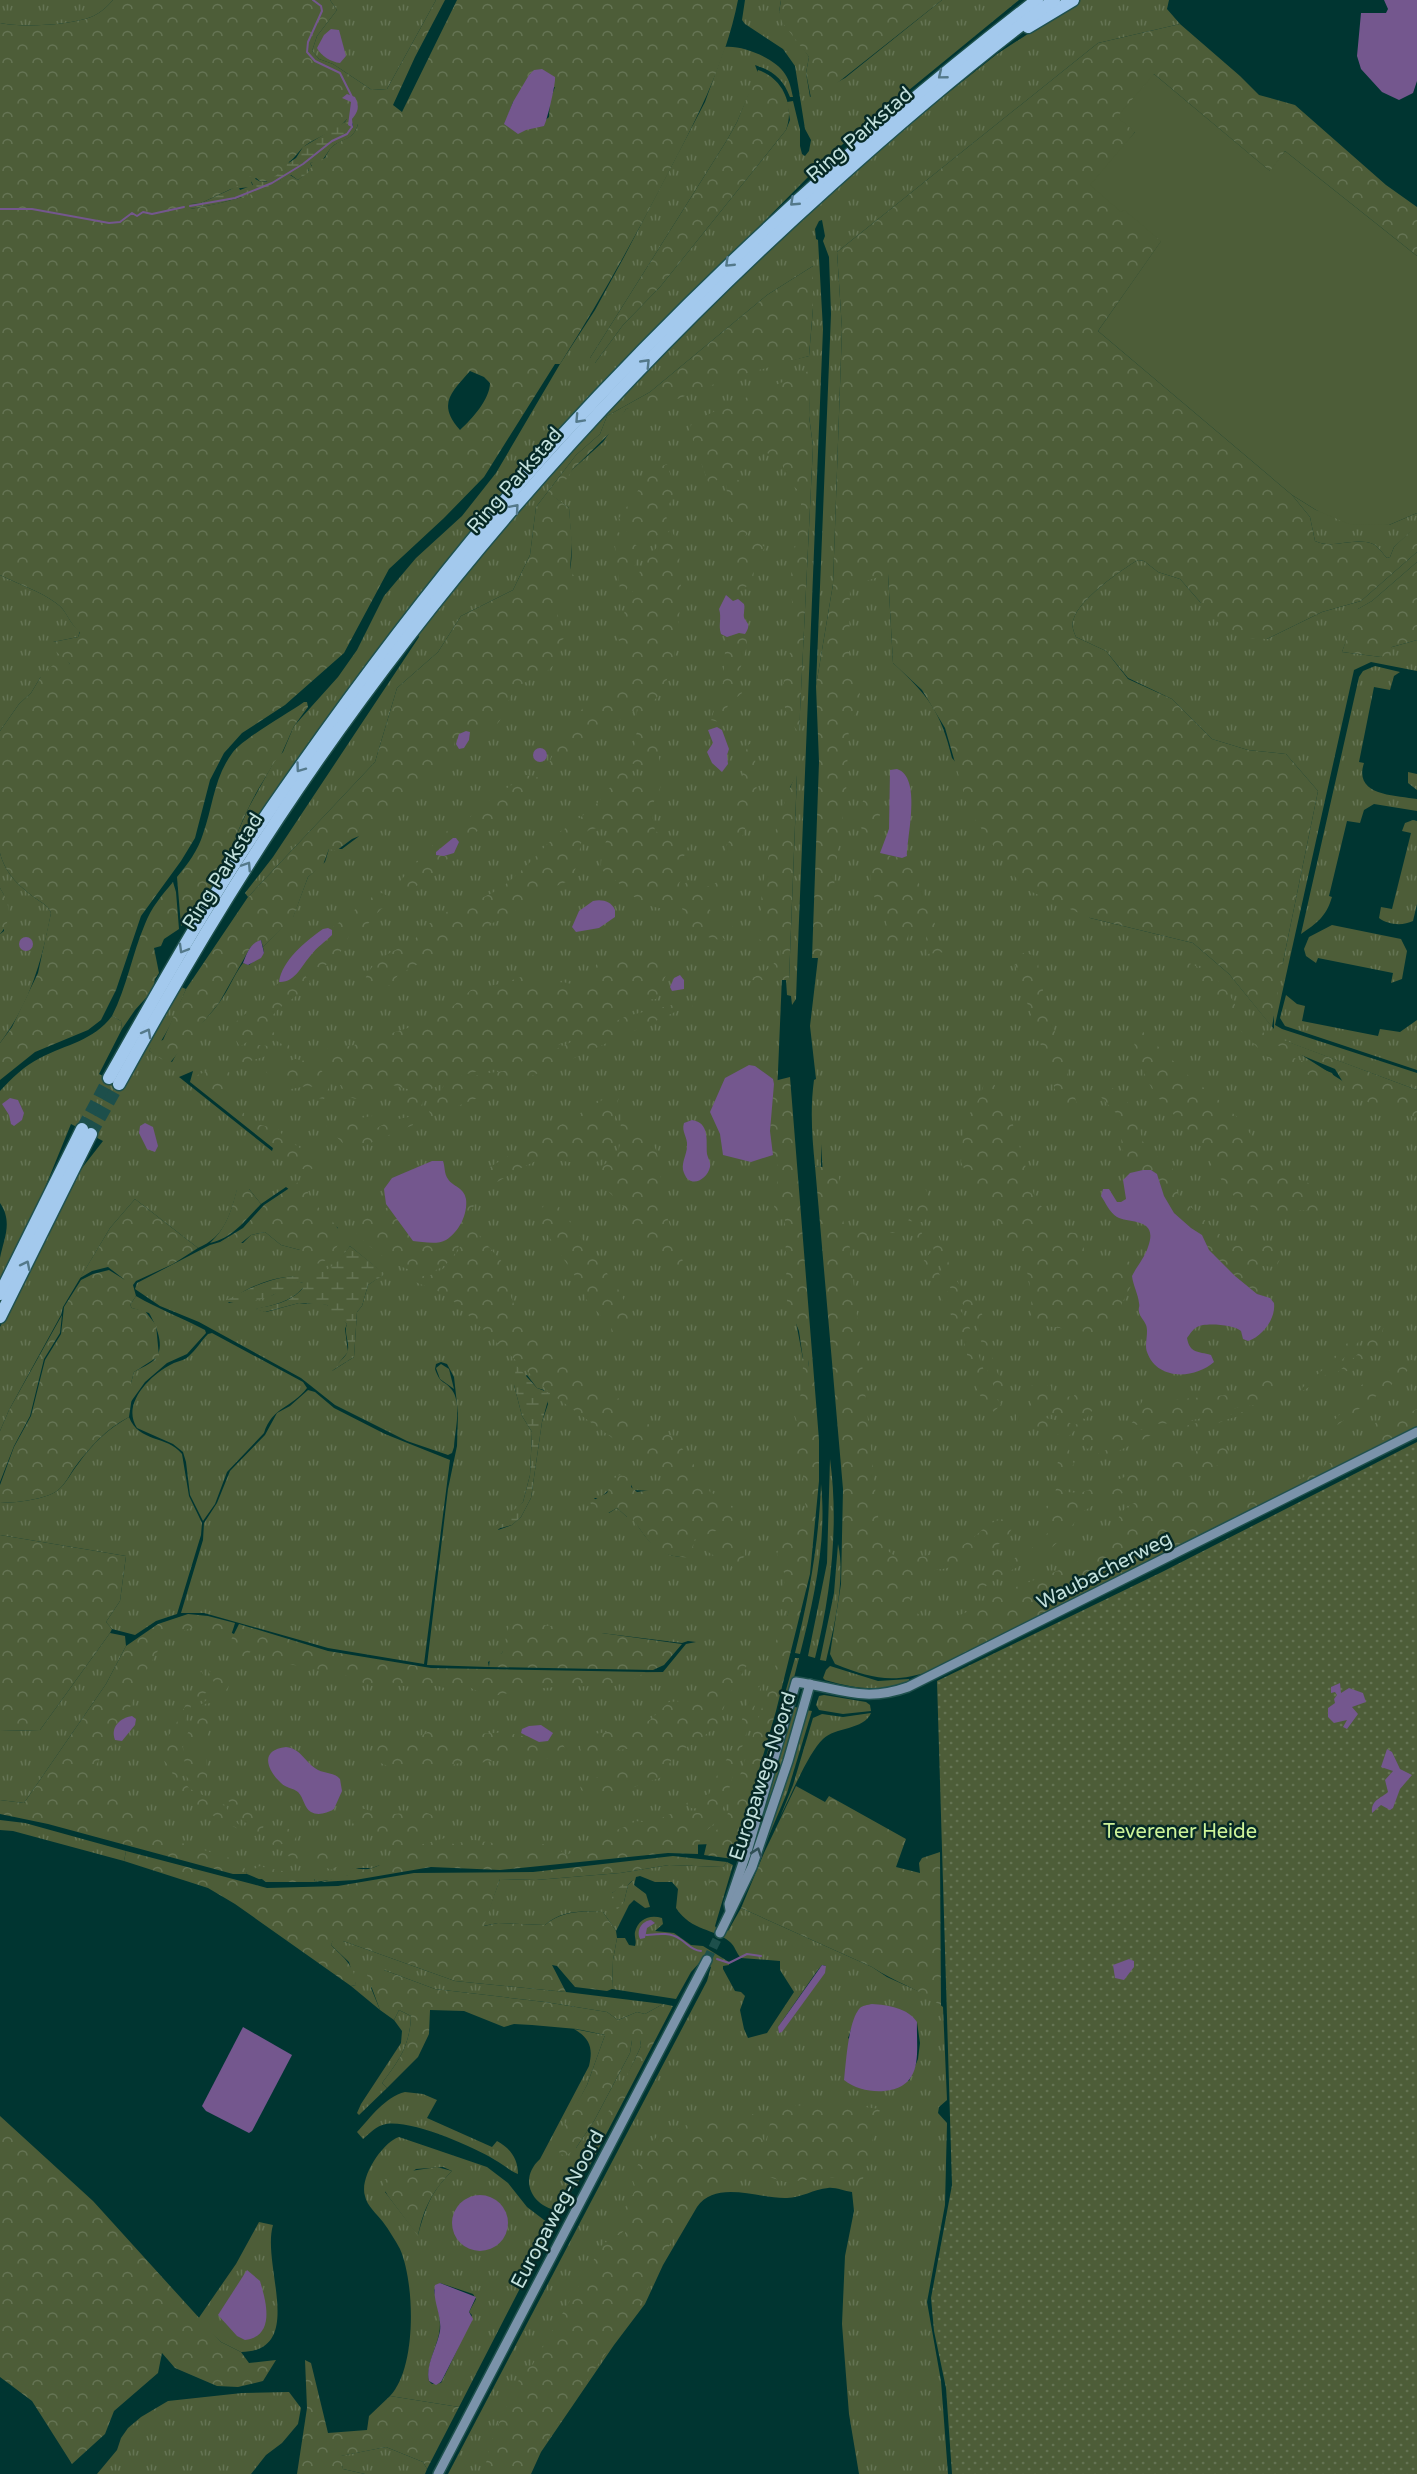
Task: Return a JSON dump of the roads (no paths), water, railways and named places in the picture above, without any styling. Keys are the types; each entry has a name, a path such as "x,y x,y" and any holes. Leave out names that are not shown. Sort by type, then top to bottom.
{"highway":[{"path":"991,42 1027,0"},
{"name":"Ring Parkstad","path":"991,42 1036,0"},
{"name":"Ring Parkstad","path":"114,1081 190,938 271,808 390,645 515,490 608,386 740,252 866,137 991,42 1054,0"},
{"path":"991,42 1073,0"},
{"path":"0,1294 87,1132 0,1317"}],"street":[{"name":"Waubacherweg","path":"796,1682 851,1694 872,1695 908,1687 1417,1432"},
{"name":"Europaweg-Noord","path":"730,1910 729,1904 748,1848 796,1682"},
{"name":"Europaweg-Noord","path":"720,1933 752,1867 788,1761 810,1684"},
{"name":"Europaweg-Noord","path":"438,2474 707,1960"}],"waterway":[{"path":"313,0 321,6 322,11 308,42 307,52 315,61 340,73 352,97"},
{"path":"190,206 235,198 272,183 303,164 332,141 347,134 352,127"},
{"path":"0,209 32,209 109,223 120,222 132,213 137,216 143,212 152,214 184,207"},
{"path":"646,1935 672,1935 701,1951"},
{"path":"717,1959 729,1963 747,1954 761,1956"}],"tunnel":[{"path":"82,1129 109,1078"},
{"path":"91,1134 119,1084"},
{"path":"707,1960 720,1933"}],"park label":[{"name":"Teverener Heide","path":"1180,1831"}]}
